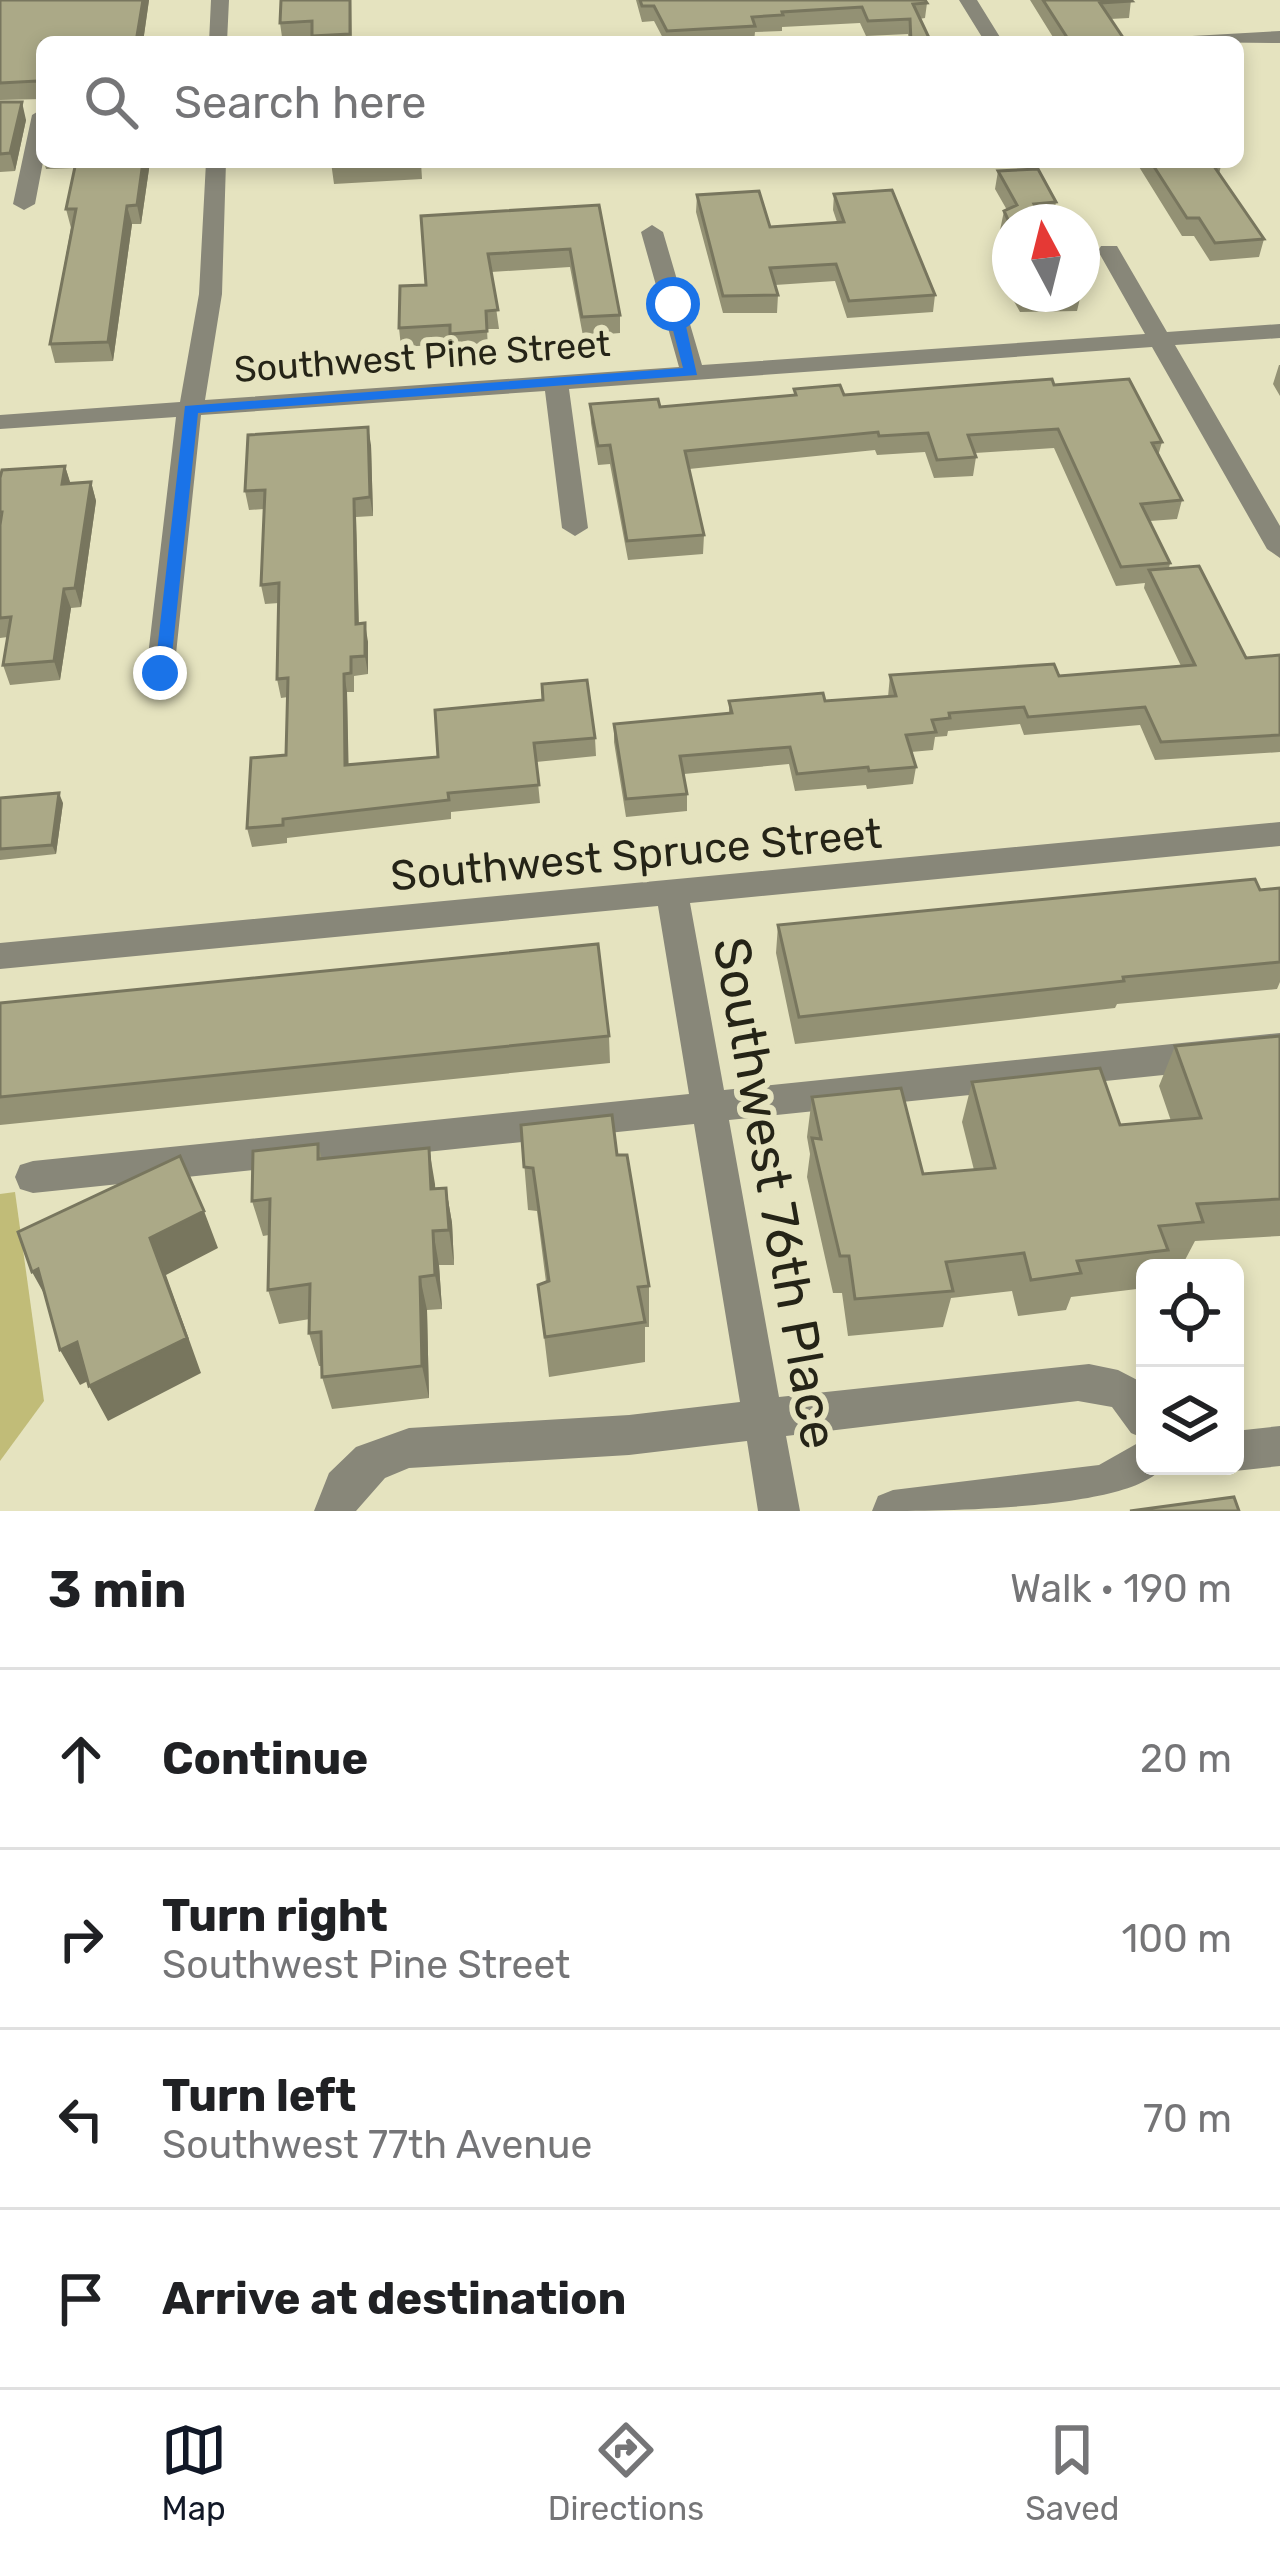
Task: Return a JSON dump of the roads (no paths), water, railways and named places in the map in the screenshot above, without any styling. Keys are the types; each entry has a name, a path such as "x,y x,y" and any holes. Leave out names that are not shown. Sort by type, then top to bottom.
{"street":[{"path":"218,36 220,0"},
{"path":"968,0 990,36"},
{"path":"1244,39 1280,37"},
{"path":"24,204 35,111"},
{"path":"160,673 190,409 198,391 215,248 216,168"},
{"path":"652,232 692,372"},
{"path":"1109,251 1280,549"},
{"name":"Southwest Pine Street","path":"0,422 1280,332"},
{"path":"556,382 575,528"},
{"name":"Southwest Spruce Street","path":"0,956 1280,834"},
{"name":"Southwest 76th Place","path":"672,892 779,1511"},
{"path":"33,1178 1280,1048"},
{"path":"335,1511 344,1488 371,1462 409,1448 629,1435 1078,1382 1114,1385 1136,1402"},
{"path":"1244,1450 1280,1446"},
{"path":"893,1511 1099,1486 1121,1480 1136,1468"}]}
